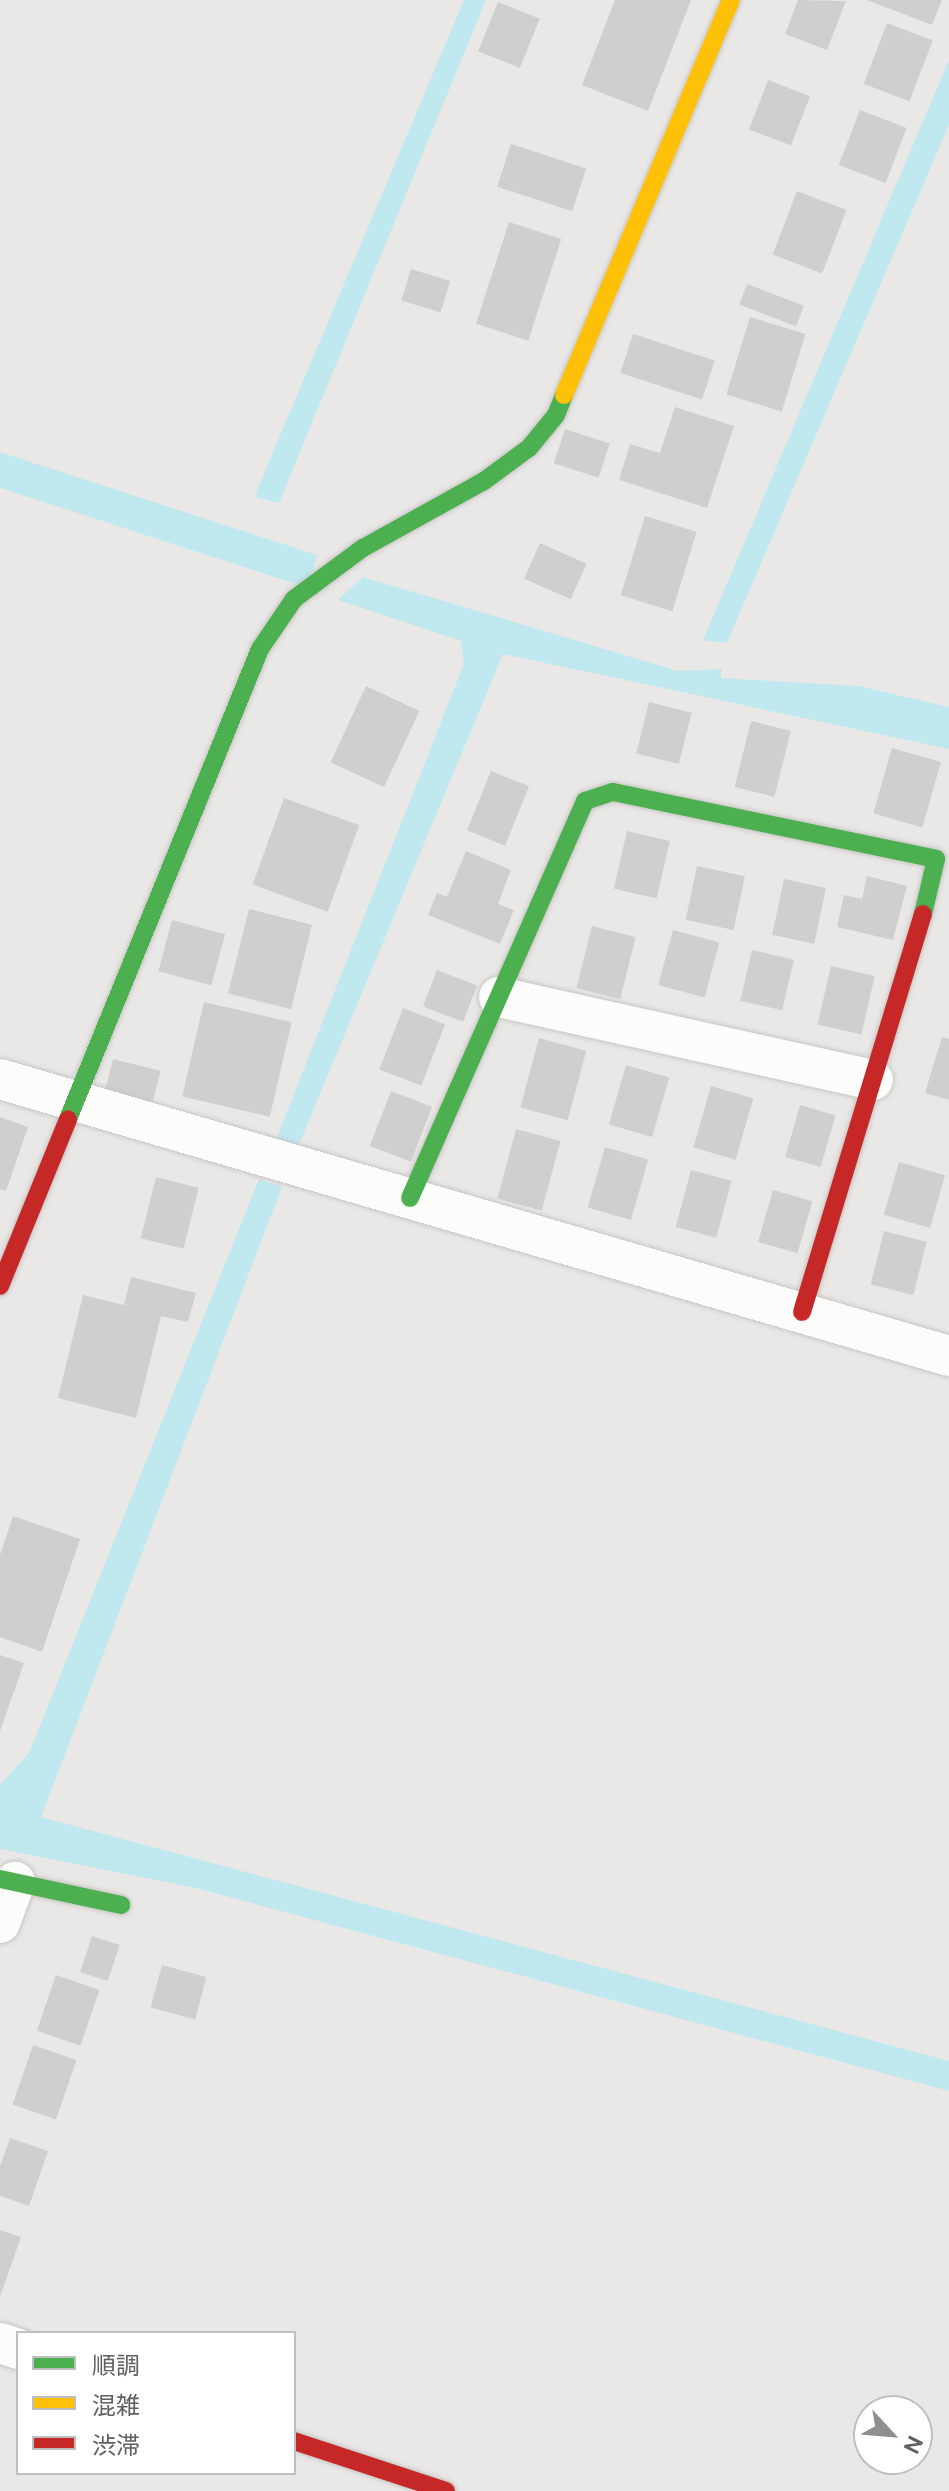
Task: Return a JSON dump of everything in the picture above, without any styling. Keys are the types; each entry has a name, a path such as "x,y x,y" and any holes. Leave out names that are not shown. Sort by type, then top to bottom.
{"street":[{"path":"0,1286 260,649 294,599 363,548 484,481 529,448 556,415 731,0"},
{"path":"410,1198 585,801 613,792 936,859 802,1312"},
{"path":"499,997 873,1080"},
{"path":"0,1079 74,1104 410,1198 949,1356"},
{"path":"0,1923 7,1881 121,1905"},
{"path":"296,2442 446,2491"}],"water":[{"path":"464,0 486,0 279,503 254,497"},
{"path":"949,60 949,125 727,643 703,640"},
{"path":"0,452 318,555 307,588 0,488"},
{"path":"363,577 678,671 722,669 721,678 859,686 949,707 949,749 503,654 295,1154 273,1147 464,664 461,641 338,600"},
{"path":"259,1179 282,1187 41,1817 949,2061 949,2091 196,1888 0,1849 0,1785 29,1753"}],"building":[{"path":"615,0 691,0 648,111 582,85"},
{"path":"798,0 846,1 827,50 785,34"},
{"path":"867,0 942,0 932,25"},
{"path":"498,2 540,19 520,68 478,51"},
{"path":"887,23 933,41 909,101 864,84"},
{"path":"768,80 810,96 791,146 749,129"},
{"path":"860,110 907,128 886,183 839,165"},
{"path":"511,144 586,168 572,211 497,187"},
{"path":"797,191 846,210 822,273 773,254"},
{"path":"509,222 561,239 528,341 476,324"},
{"path":"411,269 450,281 441,313 401,301"},
{"path":"747,284 804,306 796,326 739,305"},
{"path":"750,317 805,334 782,411 726,394"},
{"path":"633,334 715,361 702,400 620,373"},
{"path":"675,407 734,426 707,508 619,480 630,444 660,453"},
{"path":"565,429 610,444 599,478 554,463"},
{"path":"645,516 697,532 672,611 621,595"},
{"path":"540,543 587,564 571,599 524,579"},
{"path":"366,686 419,711 384,787 331,762"},
{"path":"649,702 692,713 679,764 636,753"},
{"path":"751,721 791,731 774,797 735,787"},
{"path":"892,748 941,762 922,827 873,813"},
{"path":"491,771 529,786 505,846 467,830"},
{"path":"284,798 359,825 328,912 253,884"},
{"path":"627,831 670,841 657,898 614,888"},
{"path":"466,851 511,870 498,904 514,910 500,944 428,915 437,893 447,897"},
{"path":"697,866 745,876 733,930 686,920"},
{"path":"867,876 907,886 893,940 837,927 844,895 862,899"},
{"path":"784,879 826,888 814,944 772,935"},
{"path":"249,909 312,925 291,1009 228,993"},
{"path":"172,920 225,934 211,985 158,971"},
{"path":"592,926 636,937 620,999 577,988"},
{"path":"673,930 719,942 705,997 658,985"},
{"path":"752,950 794,960 782,1010 740,1001"},
{"path":"831,966 875,976 861,1035 818,1024"},
{"path":"437,970 477,985 463,1022 423,1006"},
{"path":"204,1002 292,1022 270,1117 182,1097"},
{"path":"403,1008 445,1024 421,1086 379,1070"},
{"path":"942,1037 949,1039 949,1100 925,1093"},
{"path":"539,1038 586,1051 568,1120 520,1108"},
{"path":"113,1059 161,1071 151,1108 104,1096"},
{"path":"626,1065 669,1077 652,1137 609,1125"},
{"path":"711,1086 753,1098 736,1160 693,1148"},
{"path":"391,1091 432,1107 411,1162 370,1146"},
{"path":"800,1105 836,1115 821,1167 785,1157"},
{"path":"0,1117 28,1127 6,1191 0,1189"},
{"path":"516,1129 560,1141 542,1210 497,1199"},
{"path":"605,1147 648,1159 631,1220 588,1208"},
{"path":"899,1162 945,1175 930,1228 884,1215"},
{"path":"691,1170 732,1181 716,1238 676,1227"},
{"path":"156,1177 199,1188 183,1249 141,1238"},
{"path":"773,1190 812,1201 798,1253 758,1242"},
{"path":"884,1231 927,1242 913,1295 871,1284"},
{"path":"131,1277 196,1293 188,1322 161,1316 136,1418 58,1398 83,1295 124,1305"},
{"path":"13,1516 80,1539 42,1652 0,1637 0,1555"},
{"path":"0,1655 24,1663 0,1731"},
{"path":"92,1936 120,1945 108,1981 80,1972"},
{"path":"162,1965 206,1977 195,2019 151,2008"},
{"path":"56,1975 99,1990 80,2046 37,2031"},
{"path":"33,2045 76,2060 56,2120 12,2105"},
{"path":"10,2138 48,2151 29,2206 0,2196 0,2166"},
{"path":"0,2230 21,2237 0,2297"}],"traffic: fast":[{"path":"68,1119 260,649 294,599 363,548 484,481 529,448 556,415 564,395"},
{"path":"410,1198 585,801 613,792 936,859 923,914"},
{"path":"0,1879 121,1905"}],"traffic: slow":[{"path":"564,395 731,0"}],"traffic: jam":[{"path":"802,1312 923,914"},
{"path":"0,1286 68,1119"},
{"path":"296,2442 446,2491"}]}
